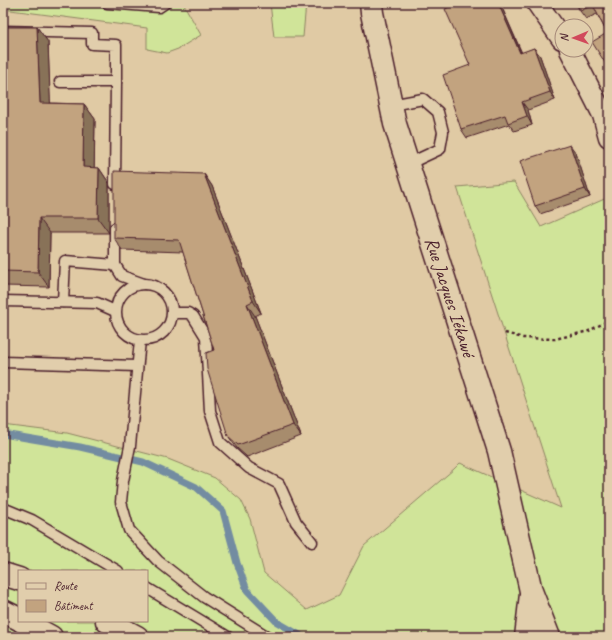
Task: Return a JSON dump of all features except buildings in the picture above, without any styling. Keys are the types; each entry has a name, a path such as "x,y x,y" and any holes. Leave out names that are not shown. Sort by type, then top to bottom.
{"main road":[{"name":"Rue Jacques Iékawé","path":"371,3 395,124 499,451 531,591 549,637"},
{"path":"3,574 18,579"},
{"name":"Rue Jacques Iékawé","path":"526,637 531,591"},
{"path":"3,611 18,618"},
{"path":"24,622 51,637"},
{"path":"95,622 117,637"},
{"path":"109,622 137,637"}],"street":[{"path":"537,3 554,27"},
{"path":"575,58 603,115 609,137"}],"lane":[{"path":"107,3 159,7 165,3"},
{"path":"3,31 92,33 92,44 116,45 115,193"},
{"path":"60,82 116,82"},
{"path":"391,105 423,99 438,112 443,132 440,150 408,164"},
{"path":"115,217 115,265 122,276 144,284"},
{"path":"63,302 65,261 115,265"},
{"path":"144,284 153,285 161,289 168,296 172,304 173,313 171,323 166,331 159,337 149,340 140,340 130,337 123,331 118,323 115,311 121,296 127,290 135,285 144,284"},
{"path":"3,301 97,303 115,311"},
{"path":"173,313 188,313 193,316 206,337 210,411 220,442 249,468 279,484 296,522 312,542"},
{"path":"140,340 130,446 123,481 121,502 129,530 158,561 204,597 268,637"},
{"path":"3,362 137,366"},
{"path":"3,508 32,520 116,570"},
{"path":"148,589 228,637"}],"path":[{"path":"505,333 523,338 555,339 589,330 609,320"}],"green space":[{"path":"3,3 183,3 201,35 178,49 167,53 147,49 147,28 3,9"},
{"path":"270,3 306,3 303,37 274,37"},
{"path":"514,182 541,227 609,197 609,637 3,637 3,425 67,433 168,459 215,478 241,500 250,519 264,573 307,610 339,595 364,546 460,463 561,508 457,187"}],"waterway":[{"path":"3,434 80,447 143,462 196,487 223,511 237,563 247,590 277,622 303,637"}]}
